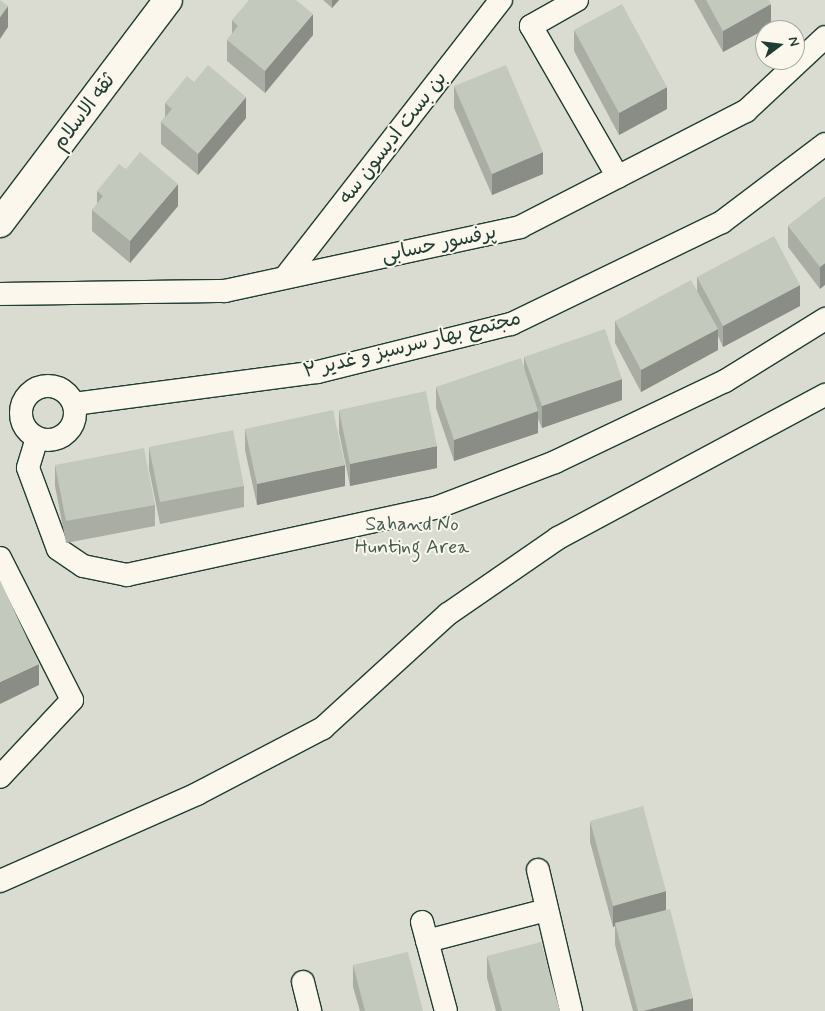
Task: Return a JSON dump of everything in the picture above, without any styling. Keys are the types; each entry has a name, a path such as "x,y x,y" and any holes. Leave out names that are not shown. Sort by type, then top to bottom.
{"street":[{"name":"ثقه الاسلام","path":"0,223 168,0"},
{"name":"بن بست ادیسون سه","path":"286,276 500,0"},
{"path":"577,0 531,26 618,177"},
{"name":"پرفسور حسابی","path":"0,294 225,291 286,276 520,227 746,111 825,37"},
{"name":"مجتمع بهار سرسبز و غدیر ۲","path":"74,404 318,372 510,324 722,222 825,144"},
{"path":"37,438 28,468 58,548 83,566 127,575 438,507 555,462 725,381 825,319"},
{"path":"45,385 54,386 69,396 74,404 75,414 68,430 54,439 37,438 29,433 21,418 23,401 28,393 45,385"},
{"path":"0,881 197,794 323,728 448,614 558,538 825,395"},
{"path":"0,558 72,700 0,777"},
{"path":"538,870 572,1011"},
{"path":"446,1011 425,932 547,910"},
{"path":"302,982 310,1011"}],"green space":[{"name":"Sahand No Hunting Area","path":"0,0 825,0 825,1011 0,1011"}],"building":[{"path":"0,0 8,6 0,17"},
{"path":"249,0 296,0 313,14 265,71 227,40 238,26 232,20"},
{"path":"706,0 769,0 771,4 723,31"},
{"path":"622,4 667,87 619,113 574,30"},
{"path":"208,65 246,97 198,154 161,122 172,109 165,103 187,76 194,82"},
{"path":"506,65 543,152 492,174 454,86"},
{"path":"140,152 178,184 130,241 92,210 103,196 97,191 119,164 126,169"},
{"path":"825,197 825,263 820,267 788,226"},
{"path":"774,236 800,285 723,326 697,277"},
{"path":"691,280 718,329 641,370 615,321"},
{"path":"605,329 622,379 542,406 524,357"},
{"path":"521,358 538,411 454,440 436,387"},
{"path":"426,391 437,446 350,464 339,410"},
{"path":"333,410 345,465 257,484 245,429"},
{"path":"233,430 244,486 160,502 149,447"},
{"path":"144,448 155,505 66,521 55,465"},
{"path":"0,580 39,664 0,682"},
{"path":"643,806 666,891 613,906 590,821"},
{"path":"670,909 693,998 638,1011 615,923"},
{"path":"541,942 560,1011 502,1011 487,956"},
{"path":"408,952 423,1011 365,1011 353,965"}]}
